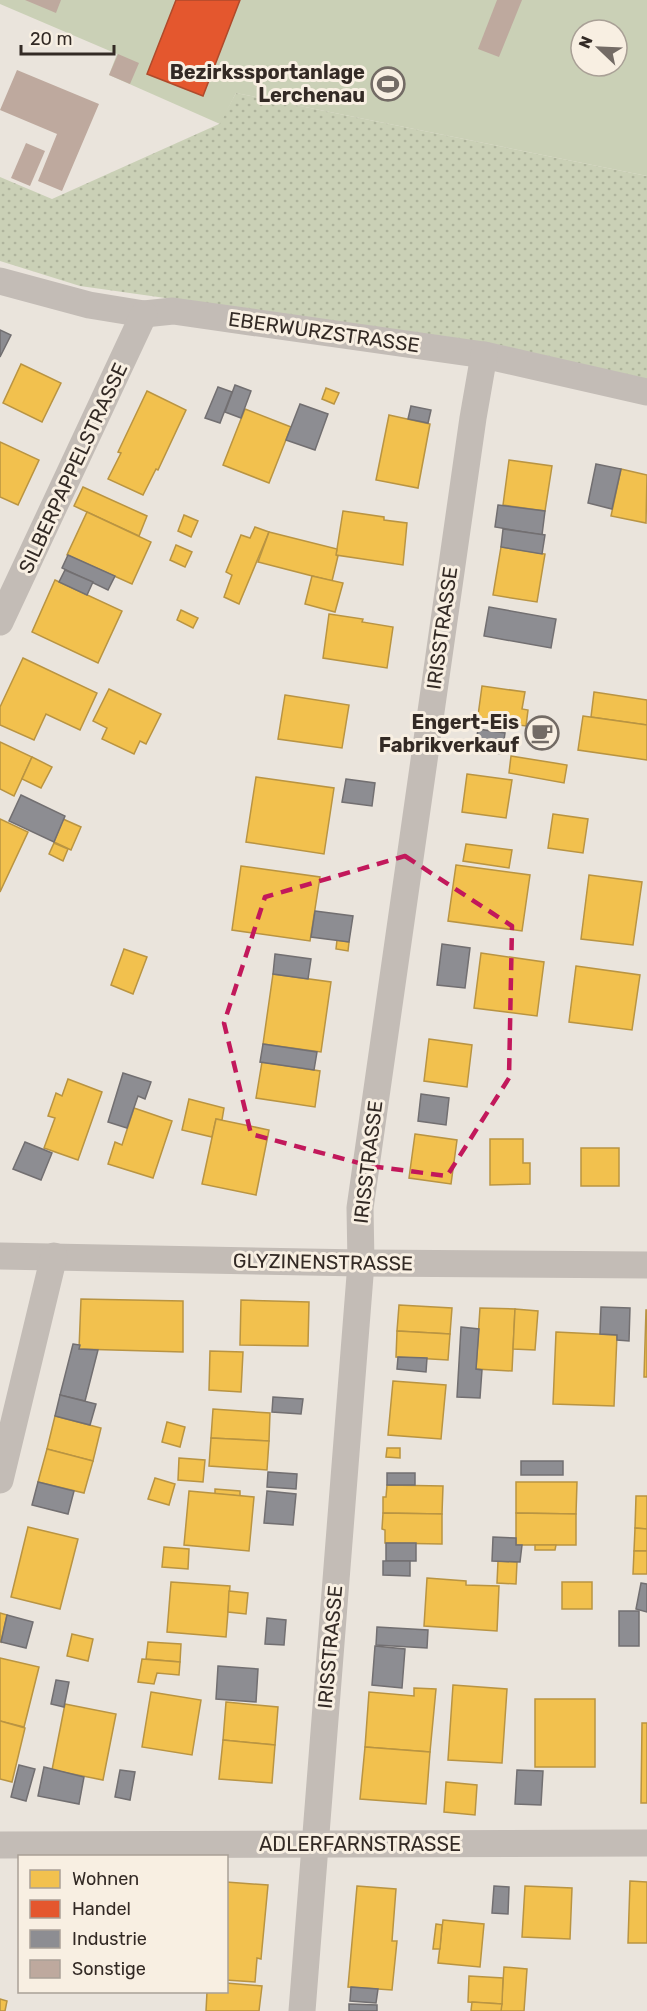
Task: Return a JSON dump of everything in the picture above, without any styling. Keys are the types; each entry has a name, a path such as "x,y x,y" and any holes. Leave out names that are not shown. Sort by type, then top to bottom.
{"street":[{"name":"EBERWURZSTRASSE","path":"0,281 89,305 144,314 173,311 484,355 647,392"},
{"name":"SILBERPAPPELSTRASSE","path":"0,621 144,314"},
{"name":"IRISSTRASSE","path":"302,2011 361,1263 360,1208 451,567 484,355"},
{"name":"GLYZINENSTRASSE","path":"0,1256 361,1263 647,1265"},
{"path":"0,1480 54,1256"},
{"name":"ADLERFARNSTRASSE","path":"0,1845 647,1843"}],"highlighted area":[{"path":"405,856 512,926 509,1078 447,1176 370,1166 251,1134 224,1023 265,897"}],"green space":[{"name":"Bezirkssportanlage Lerchenau","path":"0,0 647,0 647,176 236,93 220,124 109,75 117,54 0,4"},
{"path":"236,93 647,176 647,379 494,344 80,286 0,261 0,177 52,199 219,124"}],"building: Wohnen":[{"path":"21,364 61,383 42,422 3,403"},
{"path":"326,388 339,393 334,404 322,399"},
{"path":"147,391 186,410 158,470 156,469 143,495 108,479"},
{"path":"245,409 291,427 269,483 223,465"},
{"path":"389,415 430,424 418,488 376,480"},
{"path":"0,442 39,460 18,505 0,497"},
{"path":"509,460 552,466 545,511 503,505"},
{"path":"621,469 647,475 646,523 611,516"},
{"path":"83,487 147,516 139,536 74,506"},
{"path":"343,511 407,523 403,565 336,555"},
{"path":"87,512 151,542 132,584 67,555"},
{"path":"184,515 198,521 191,537 178,531"},
{"path":"255,527 269,532 239,604 224,597 232,575 226,572 241,535 250,538"},
{"path":"269,532 337,549 336,555 338,556 332,581 258,562"},
{"path":"176,545 192,552 185,567 170,560"},
{"path":"501,547 545,554 537,602 493,595"},
{"path":"312,576 343,583 335,612 305,604"},
{"path":"55,580 122,611 98,663 32,632"},
{"path":"181,610 198,618 193,628 177,620"},
{"path":"329,614 363,619 362,622 393,627 387,668 323,658"},
{"path":"23,658 97,693 80,730 46,714 34,740 0,725 0,707"},
{"path":"482,686 525,692 522,709 528,710 526,726 519,725 519,729 477,723"},
{"path":"109,689 161,714 146,744 140,741 134,754 102,739 107,728 93,721"},
{"path":"594,692 647,700 647,725 591,717"},
{"path":"285,695 349,705 342,748 278,739"},
{"path":"583,716 647,725 647,760 578,750"},
{"path":"0,742 32,757 14,796 0,789"},
{"path":"511,756 567,765 564,783 509,773"},
{"path":"32,757 52,767 41,788 22,779"},
{"path":"467,774 512,780 506,818 462,812"},
{"path":"256,777 334,788 324,854 246,842"},
{"path":"553,814 588,819 583,853 548,848"},
{"path":"0,819 28,832 0,892"},
{"path":"63,819 81,827 71,850 54,842"},
{"path":"54,843 68,849 63,861 49,854"},
{"path":"466,844 512,850 509,868 463,861"},
{"path":"456,865 530,875 522,931 448,921"},
{"path":"241,866 320,877 310,941 232,930"},
{"path":"589,875 642,882 633,945 581,939"},
{"path":"337,940 349,942 348,951 336,949"},
{"path":"124,949 147,957 133,994 111,985"},
{"path":"481,953 544,962 537,1016 474,1008"},
{"path":"576,966 640,975 632,1030 569,1022"},
{"path":"273,974 331,982 321,1052 263,1044"},
{"path":"429,1039 472,1045 467,1087 424,1081"},
{"path":"262,1062 320,1071 315,1107 256,1098"},
{"path":"68,1079 102,1092 78,1160 44,1148 55,1118 48,1116 56,1093 62,1096"},
{"path":"189,1099 224,1108 222,1120 216,1119 212,1137 182,1130"},
{"path":"134,1108 172,1121 153,1178 108,1164 115,1142 122,1145"},
{"path":"216,1119 269,1130 256,1195 202,1184"},
{"path":"415,1134 457,1140 451,1184 409,1178"},
{"path":"490,1139 523,1139 523,1163 530,1163 530,1184 490,1185"},
{"path":"581,1148 619,1148 619,1186 581,1186"},
{"path":"81,1299 183,1301 183,1352 79,1349"},
{"path":"241,1300 309,1302 308,1346 240,1345"},
{"path":"399,1305 452,1308 450,1334 397,1331"},
{"path":"480,1308 515,1309 512,1371 476,1369"},
{"path":"515,1309 538,1311 535,1350 513,1349"},
{"path":"646,1310 647,1377 644,1377"},
{"path":"397,1331 450,1334 448,1360 396,1357"},
{"path":"556,1332 617,1335 614,1406 553,1404"},
{"path":"210,1351 243,1352 241,1392 209,1390"},
{"path":"393,1381 446,1385 441,1439 388,1435"},
{"path":"213,1409 270,1413 269,1441 211,1438"},
{"path":"55,1416 101,1428 93,1461 47,1449"},
{"path":"167,1422 185,1427 180,1447 162,1442"},
{"path":"211,1438 269,1441 267,1470 209,1466"},
{"path":"387,1448 400,1448 400,1458 386,1457"},
{"path":"47,1449 93,1461 84,1493 38,1482"},
{"path":"179,1458 205,1460 203,1482 178,1480"},
{"path":"155,1478 175,1484 169,1505 148,1499"},
{"path":"516,1482 577,1482 576,1514 516,1513"},
{"path":"387,1485 443,1486 442,1514 383,1513 383,1497 386,1497"},
{"path":"215,1489 240,1491 240,1496 215,1494"},
{"path":"189,1491 254,1497 249,1551 184,1545"},
{"path":"636,1496 647,1496 647,1529 635,1528"},
{"path":"383,1513 442,1514 442,1544 385,1543 385,1530 382,1529"},
{"path":"516,1513 576,1514 576,1545 516,1545"},
{"path":"28,1527 78,1539 60,1609 11,1597"},
{"path":"635,1528 647,1529 647,1551 634,1551"},
{"path":"535,1545 556,1545 555,1550 535,1550"},
{"path":"164,1547 189,1549 188,1569 162,1567"},
{"path":"634,1551 647,1551 647,1574 633,1574"},
{"path":"498,1561 517,1562 516,1584 497,1583"},
{"path":"427,1578 466,1581 466,1585 499,1586 497,1631 424,1626"},
{"path":"171,1582 230,1586 226,1637 167,1632"},
{"path":"562,1582 592,1582 592,1609 562,1609"},
{"path":"229,1591 248,1593 246,1614 228,1612"},
{"path":"0,1613 7,1615 1,1642 0,1641"},
{"path":"72,1634 93,1639 88,1661 67,1656"},
{"path":"148,1642 181,1644 180,1662 146,1659"},
{"path":"0,1658 39,1667 24,1727 0,1721"},
{"path":"142,1659 180,1662 179,1675 157,1673 154,1684 138,1682"},
{"path":"453,1685 507,1689 502,1763 448,1760"},
{"path":"414,1688 436,1689 430,1752 365,1747 369,1692 414,1696"},
{"path":"151,1692 201,1700 192,1755 142,1747"},
{"path":"535,1699 595,1699 595,1767 535,1767"},
{"path":"226,1702 278,1707 275,1745 223,1740"},
{"path":"65,1704 116,1714 103,1780 52,1770"},
{"path":"0,1721 25,1728 12,1782 0,1779"},
{"path":"642,1723 647,1723 647,1803 641,1803"},
{"path":"223,1740 275,1745 272,1783 219,1779"},
{"path":"365,1747 430,1752 426,1804 360,1799"},
{"path":"446,1782 477,1785 475,1815 444,1812"},
{"path":"630,1881 647,1882 647,1943 628,1943"},
{"path":"228,1882 268,1885 261,1959 257,1958 255,1982 228,1980"},
{"path":"357,1886 396,1889 392,1941 397,1941 392,1990 348,1987"},
{"path":"525,1886 572,1888 570,1939 522,1937"},
{"path":"443,1920 484,1924 480,1967 438,1963"},
{"path":"436,1924 442,1925 440,1949 433,1949"},
{"path":"504,1967 527,1969 524,2011 501,2011"},
{"path":"469,1976 503,1978 502,2004 468,2002"},
{"path":"228,1983 262,1986 259,2011 206,2011 207,1993 228,1993"},
{"path":"0,1999 7,2001 5,2011 0,2011"},
{"path":"472,2002 502,2004 501,2011 471,2011"}],"building: Handel":[{"path":"176,0 240,0 203,96 147,74"},
{"path":"534,723 552,725 549,744 532,742"}],"building: Industrie":[{"path":"0,330 11,335 0,357"},
{"path":"235,385 251,391 241,418 225,412"},
{"path":"218,387 232,392 220,423 205,418"},
{"path":"300,404 328,414 315,450 286,440"},
{"path":"411,406 431,410 428,423 408,419"},
{"path":"596,464 621,469 612,509 588,503"},
{"path":"498,505 545,511 542,535 495,527"},
{"path":"503,529 545,535 542,554 501,547"},
{"path":"68,555 115,576 108,590 62,568"},
{"path":"65,570 93,582 87,595 59,582"},
{"path":"489,607 556,619 551,648 484,636"},
{"path":"478,729 505,733 502,754 475,750"},
{"path":"346,779 375,783 372,806 342,802"},
{"path":"21,795 65,816 54,842 9,821"},
{"path":"315,911 353,916 349,942 311,937"},
{"path":"442,944 470,948 465,988 437,985"},
{"path":"275,954 311,959 308,979 273,974"},
{"path":"263,1044 317,1052 314,1070 260,1062"},
{"path":"123,1073 151,1082 145,1099 138,1096 127,1128 108,1122"},
{"path":"421,1094 449,1098 446,1125 418,1121"},
{"path":"25,1142 52,1153 41,1180 13,1169"},
{"path":"601,1307 630,1308 629,1341 617,1340 617,1335 600,1334"},
{"path":"461,1327 479,1329 476,1369 482,1370 480,1398 457,1397"},
{"path":"73,1344 80,1345 79,1349 98,1350 85,1401 60,1395"},
{"path":"398,1357 427,1358 426,1372 397,1369"},
{"path":"60,1395 96,1404 90,1425 55,1416"},
{"path":"273,1397 303,1399 301,1414 272,1412"},
{"path":"521,1461 563,1461 563,1475 521,1475"},
{"path":"268,1472 297,1474 296,1489 267,1487"},
{"path":"387,1473 415,1473 415,1485 387,1485"},
{"path":"38,1482 74,1491 68,1514 32,1505"},
{"path":"267,1491 296,1494 293,1525 264,1523"},
{"path":"493,1537 516,1538 516,1545 522,1545 520,1562 492,1561"},
{"path":"386,1543 416,1543 416,1561 386,1561"},
{"path":"383,1561 410,1561 410,1576 383,1575"},
{"path":"641,1583 647,1584 647,1612 636,1609"},
{"path":"619,1611 639,1611 639,1646 619,1646"},
{"path":"7,1615 33,1622 26,1648 1,1642"},
{"path":"267,1618 286,1620 284,1645 265,1644"},
{"path":"377,1627 428,1630 427,1648 376,1645"},
{"path":"375,1646 405,1649 402,1688 372,1685"},
{"path":"218,1666 258,1669 256,1702 216,1699"},
{"path":"56,1680 69,1682 64,1707 51,1704"},
{"path":"19,1765 35,1769 26,1801 11,1797"},
{"path":"44,1767 84,1777 79,1804 38,1796"},
{"path":"120,1770 135,1772 130,1800 115,1797"},
{"path":"517,1770 543,1771 541,1805 515,1804"},
{"path":"494,1886 509,1887 508,1914 492,1913"},
{"path":"351,1987 378,1989 376,2003 350,2001"},
{"path":"349,2004 377,2005 377,2011 349,2011"}],"building: Sonstige":[{"path":"25,0 61,0 56,13"},
{"path":"497,0 522,0 499,57 478,49"},
{"path":"118,54 139,63 130,84 109,75"},
{"path":"17,70 99,104 62,191 38,181 57,134 0,110"},
{"path":"26,143 45,151 30,186 11,178"}],"place":[{"name":"Bezirkssportanlage Lerchenau","path":"388,84"},
{"name":"Engert-Eis Fabrikverkauf","path":"542,733"}]}
